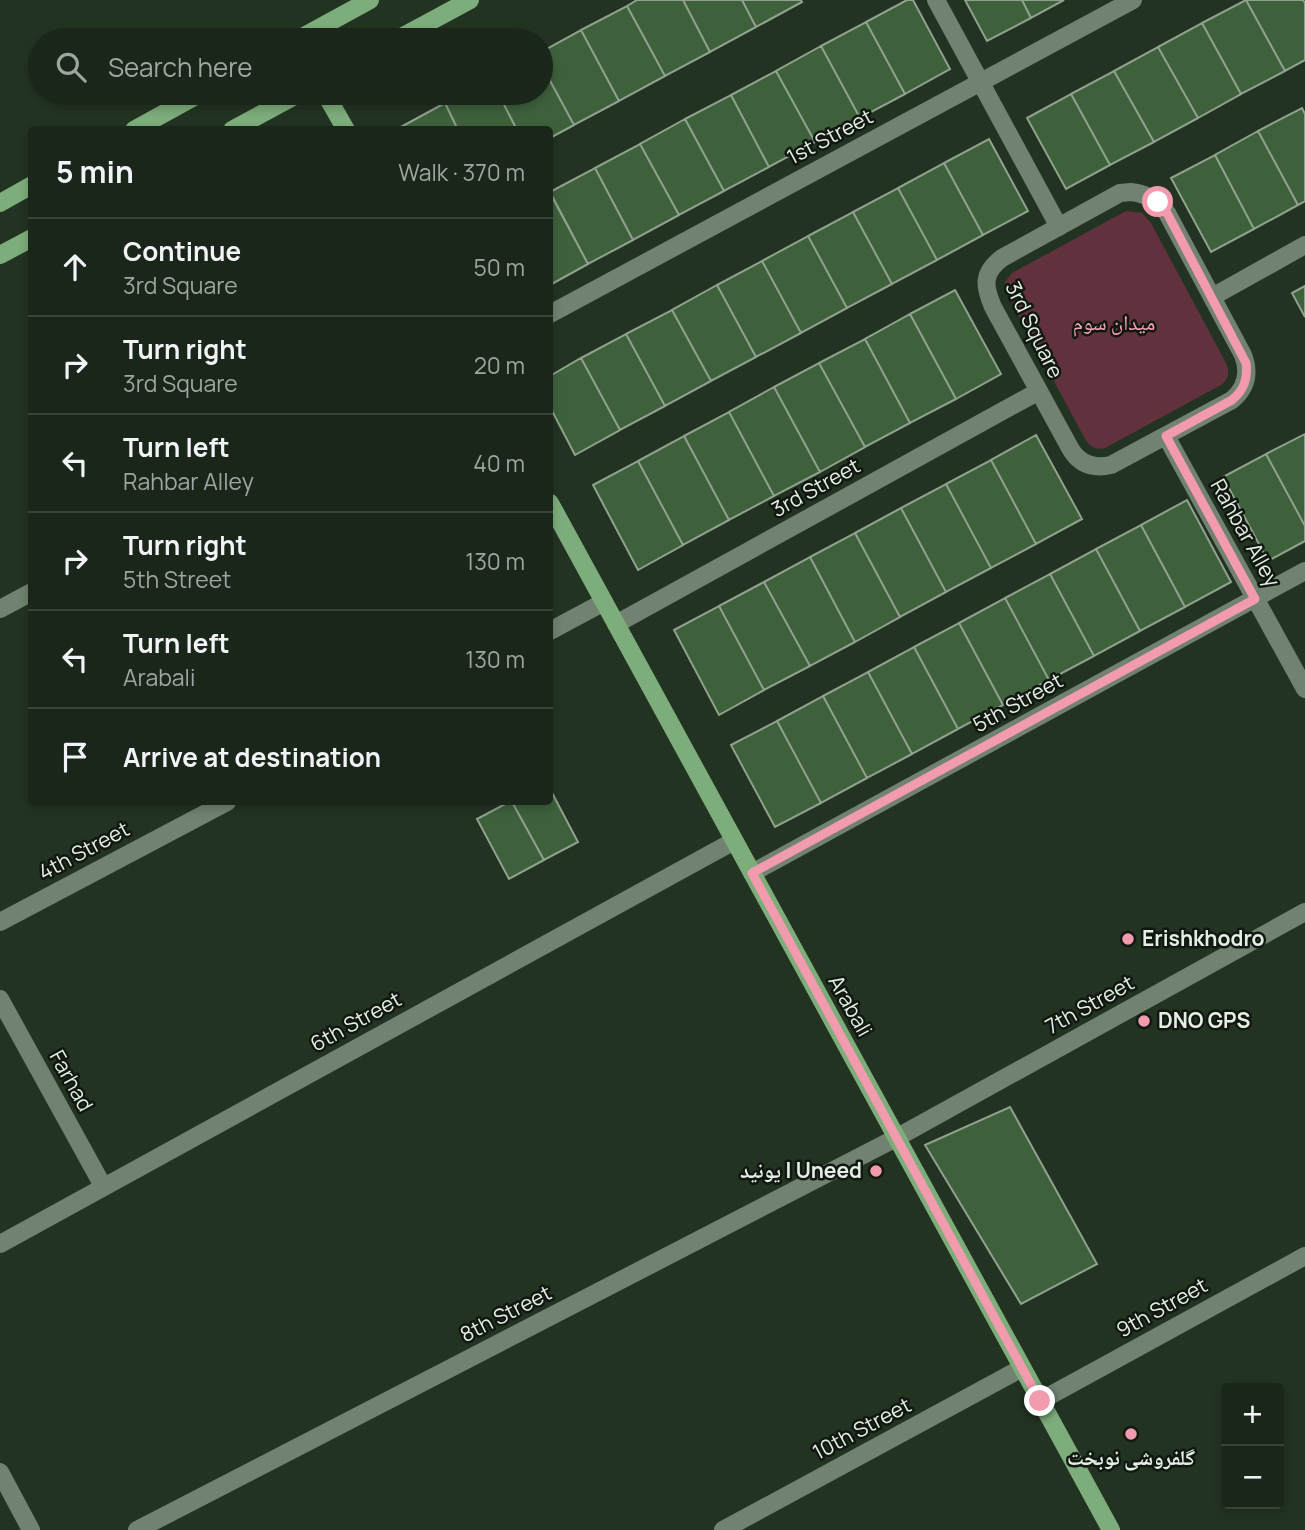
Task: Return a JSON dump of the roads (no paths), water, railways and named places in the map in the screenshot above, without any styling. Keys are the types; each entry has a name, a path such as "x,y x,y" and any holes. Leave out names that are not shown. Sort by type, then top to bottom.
{"main road":[{"path":"319,28 370,0"},
{"path":"418,28 470,0"},
{"path":"141,126 179,105"},
{"path":"239,126 278,105"},
{"path":"332,105 344,126"},
{"path":"0,203 28,187"},
{"path":"0,255 28,240"},
{"name":"Arabali","path":"553,508 1111,1530"}],"street":[{"path":"936,0 1059,227"},
{"name":"1st Street","path":"553,312 1133,0"},
{"name":"3rd Square","path":"1131,192 1150,197 1167,213 1212,297 1246,363 1243,388 1232,400 1111,466 1095,467 1087,465 1074,455 993,307 986,289 986,279 989,271 1002,258 1120,194 1131,192"},
{"path":"1212,297 1305,245"},
{"name":"3rd Street","path":"615,624 1038,391"},
{"name":"Rahbar Alley","path":"1166,436 1305,689"},
{"name":"5th Street","path":"752,873 1305,571"},
{"path":"0,609 28,594"},
{"path":"553,629 604,602"},
{"name":"4th Street","path":"0,922 221,805"},
{"name":"6th Street","path":"0,1244 734,841"},
{"name":"7th Street","path":"896,1138 1305,912"},
{"name":"Farhad","path":"0,999 103,1186"},
{"name":"8th Street","path":"137,1530 896,1138"},
{"name":"9th Street","path":"1040,1401 1305,1256"},
{"name":"10th Street","path":"723,1530 1022,1368"},
{"path":"0,1472 31,1530"}],"place":[{"name":"Erishkhodro","path":"1128,939"},
{"name":"DNO GPS","path":"1144,1021"},
{"name":"یونید | Uneed","path":"876,1171"},
{"name":"گلفروشی نوبخت","path":"1131,1434"}],"park label":[{"name":"میدان سوم","path":"1114,323"}]}
